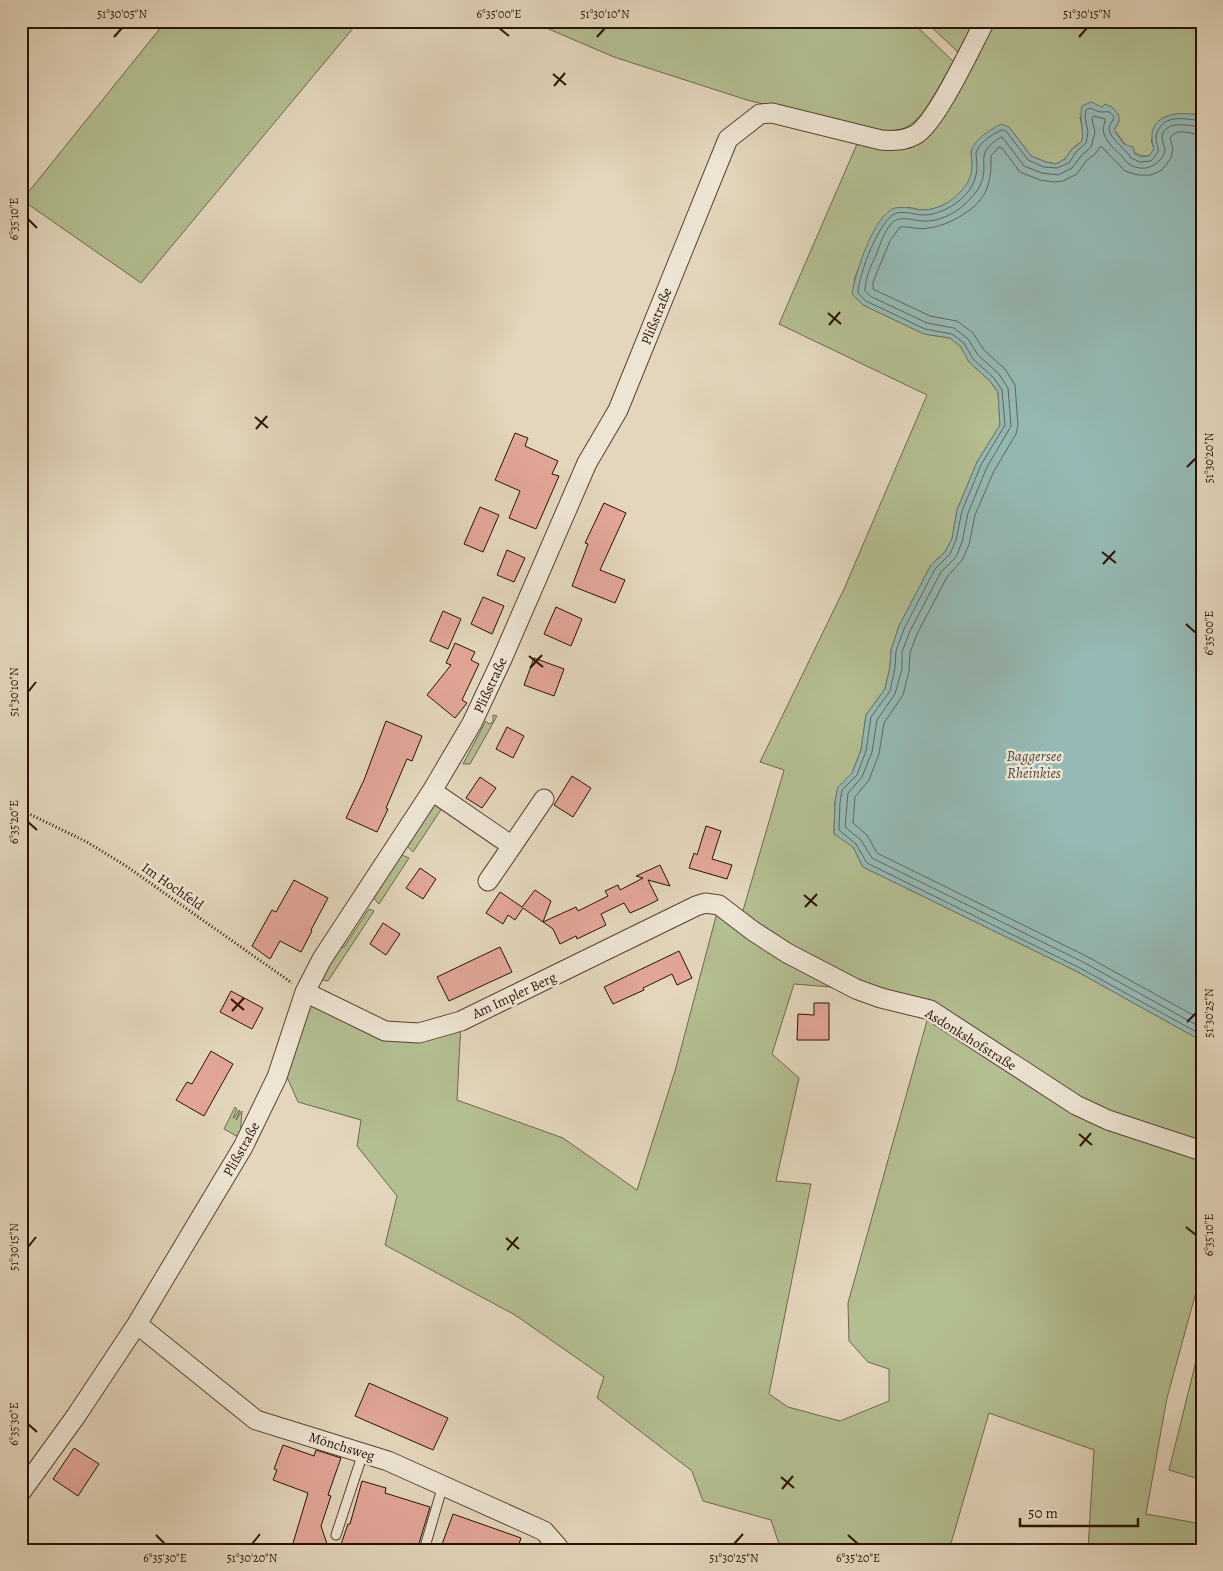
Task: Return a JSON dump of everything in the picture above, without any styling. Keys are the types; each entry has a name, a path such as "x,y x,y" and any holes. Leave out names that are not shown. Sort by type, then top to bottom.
{"street":[{"name":"Plißstraße","path":"21,1492 76,1416 136,1324 238,1156 259,1117 277,1077 305,992 322,958 432,791 472,723 502,659 587,462 618,410 728,139 760,114 772,113 881,140 898,141 916,135 936,113 985,21"},
{"path":"432,791 512,846"},
{"path":"488,881 544,799"},
{"name":"Am Impler Berg","path":"305,992 385,1030 418,1033 461,1021 696,906 705,903 719,905"},
{"name":"Asdonkshofstraße","path":"719,905 786,953 856,989 881,998 930,1010 1076,1105 1108,1120 1202,1151"},
{"name":"Mönchsweg","path":"136,1324 256,1420 388,1460 544,1531 559,1550"}],"lane":[{"path":"336,1535 363,1453"},
{"path":"424,1550 443,1485"}],"path":[{"name":"Im Hochfeld","path":"21,810 87,842 126,866 305,992"}],"green space":[{"path":"166,21 359,21 141,283 22,200"},
{"path":"530,21 911,21 954,62 939,90 919,118 902,129 882,133 747,100 614,57"},
{"path":"925,21 976,21 959,53"},
{"path":"992,21 1202,21 1202,116 1194,114 1151,140 1154,149 1149,156 1142,156 1132,151 1125,144 1114,130 1119,121 1102,107 1080,117 1083,132 1082,141 1072,149 1065,159 1056,164 1031,156 1009,127 971,151 972,175 961,193 949,202 936,208 921,210 908,207 873,233 855,277 853,294 863,305 924,334 950,338 961,347 969,362 990,381 998,392 1000,425 977,462 957,510 952,539 945,552 931,565 899,626 891,650 890,667 885,689 866,715 861,750 852,773 838,787 835,802 834,833 853,847 863,867 1078,972 1202,1041 1202,1270 1167,1398 1146,1514 1202,1524 1202,1550 1088,1550 1094,1450 989,1413 949,1550 781,1550 771,1520 703,1501 692,1471 597,1398 604,1377 515,1315 385,1245 397,1196 357,1146 361,1120 298,1102 287,1077 305,992 385,1031 461,1021 457,1100 563,1138 637,1190 675,1071 719,905 856,989 794,984 772,1054 799,1078 776,1181 811,1184 769,1394 788,1407 840,1421 889,1401 889,1369 868,1362 849,1341 848,1303 930,1010 841,976 742,914 784,770 760,762 844,589 927,395 779,324 857,144 877,147 904,146"},
{"path":"493,715 497,716 470,764 463,764 486,721 489,724 493,722"},
{"path":"433,803 444,805 413,852 406,845"},
{"path":"399,854 409,858 379,904 372,896"},
{"path":"369,909 374,911 328,981 317,979 337,948 344,947"},
{"path":"235,1107 237,1109 233,1118 240,1111 236,1120 242,1111 240,1138 224,1129"},
{"path":"1202,1337 1202,1480 1169,1470"}],"water":[{"name":"Baggersee Rheinkies","path":"1091,102 1102,107 1105,104 1112,107 1119,115 1119,121 1114,130 1124,144 1133,147 1135,154 1141,157 1149,156 1154,149 1153,129 1157,122 1172,115 1192,114 1202,116 1202,1041 1078,972 863,867 853,847 834,834 835,802 838,787 852,773 861,750 866,715 885,689 890,667 891,650 899,626 931,565 945,552 952,539 957,510 977,462 1000,425 998,392 990,381 969,362 961,347 950,338 924,334 863,305 852,294 861,260 873,233 887,213 895,208 933,209 946,204 960,193 968,182 971,173 971,152 973,147 987,132 1001,124 1009,127 1031,156 1056,164 1065,159 1072,149 1082,141 1082,106"}],"building":[{"path":"515,433 528,438 525,446 558,461 552,474 559,476 536,529 509,518 520,491 495,480"},
{"path":"604,503 626,513 600,570 625,580 615,603 572,586 588,544 585,543"},
{"path":"480,507 499,515 483,552 464,544"},
{"path":"507,550 525,558 514,582 497,575"},
{"path":"483,597 504,606 492,634 471,624"},
{"path":"556,607 582,619 571,646 544,634"},
{"path":"443,611 461,619 448,649 430,641"},
{"path":"455,643 475,652 471,660 479,664 462,700 467,703 455,718 427,695 451,665 446,663"},
{"path":"534,658 564,669 554,696 524,685"},
{"path":"386,721 422,736 412,761 407,759 377,832 346,818 364,780"},
{"path":"507,727 524,736 513,758 496,749"},
{"path":"572,776 591,788 573,817 554,805"},
{"path":"480,777 496,788 482,808 466,798"},
{"path":"706,826 721,831 712,859 732,865 727,879 689,868 694,853 697,855"},
{"path":"660,865 670,886 648,880 658,900 644,907 630,913 624,903 601,914 606,925 577,939 576,936 560,944 553,929 543,922 576,907 578,911 608,896 605,891 618,885 620,890 643,878 636,876"},
{"path":"420,868 436,879 423,899 406,888"},
{"path":"294,880 328,898 301,952 280,941 270,959 252,946 272,910 276,912"},
{"path":"535,890 551,901 543,922 523,908 515,920 508,915 503,924 486,913 500,892 522,907"},
{"path":"383,923 400,934 386,955 370,944"},
{"path":"500,947 512,972 449,1001 437,977"},
{"path":"679,951 692,978 677,985 672,974 643,988 644,990 613,1004 604,987"},
{"path":"231,991 263,1008 252,1029 220,1012"},
{"path":"814,1003 829,1003 829,1040 797,1040 798,1014 814,1015"},
{"path":"211,1051 233,1064 204,1116 176,1100 187,1082 192,1084"},
{"path":"369,1383 448,1418 433,1450 355,1416"},
{"path":"283,1445 314,1456 316,1450 341,1458 328,1495 331,1496 321,1526 329,1550 291,1550 308,1493 273,1480 277,1470 274,1469"},
{"path":"74,1448 99,1464 78,1496 53,1479"},
{"path":"362,1481 386,1488 385,1493 430,1507 417,1550 339,1550 348,1524 350,1524"},
{"path":"453,1514 521,1538 517,1550 440,1550"}]}
